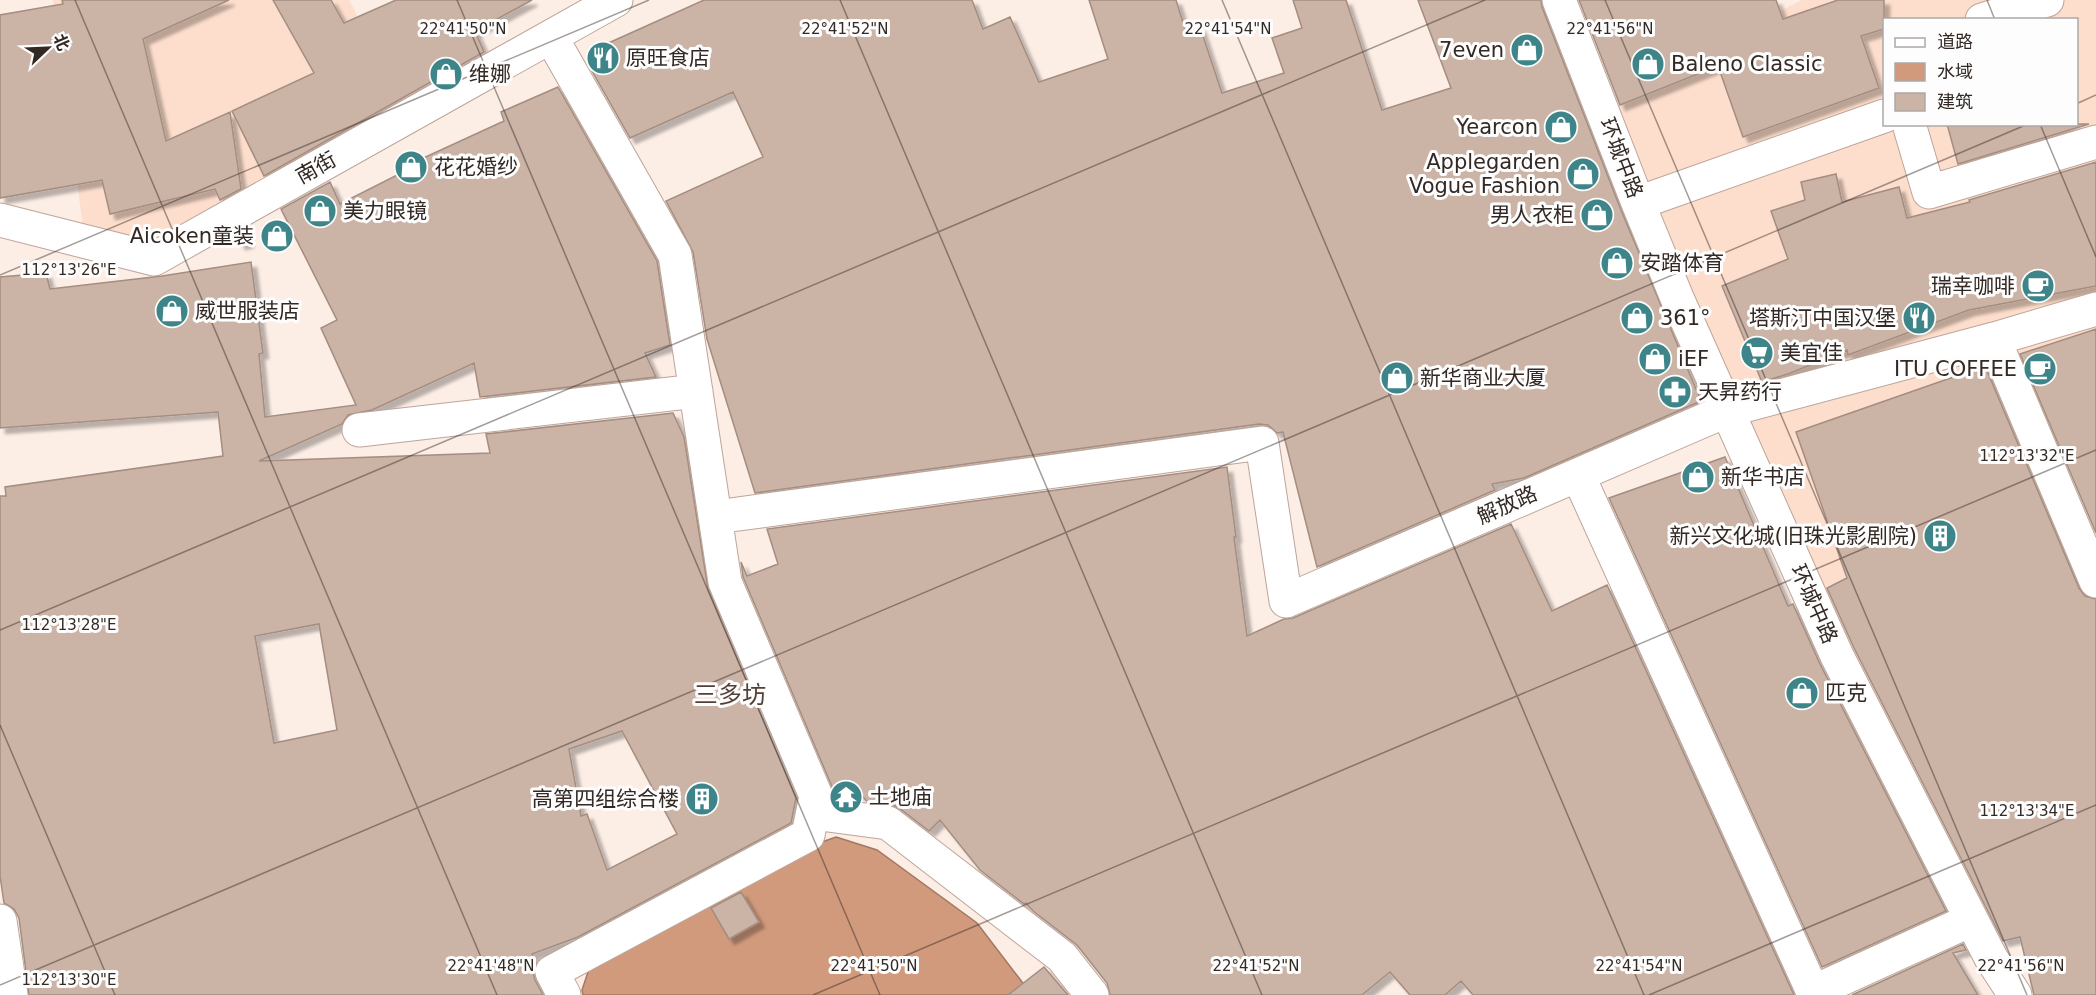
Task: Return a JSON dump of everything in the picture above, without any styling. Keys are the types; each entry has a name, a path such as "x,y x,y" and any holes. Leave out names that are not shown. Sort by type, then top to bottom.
{"street":[{"name":"南街","path":"0,220 154,259 616,0"},
{"name":"环城中路","path":"1558,0 1677,298 1837,656 1971,920 1991,958 2015,995"},
{"path":"1988,18 2047,0"},
{"path":"551,37 675,255 725,582 816,796 808,835 552,972 564,995"},
{"path":"1638,202 1883,116"},
{"path":"1910,126 1929,192 2096,142"},
{"name":"解放路","path":"716,517 1262,442 1286,601 1728,410 1994,339 2096,309"},
{"path":"1994,339 2096,581"},
{"path":"359,430 696,391"},
{"path":"1578,475 1813,992 1971,920"},
{"path":"813,813 888,823 1062,957 1092,995"},
{"path":"0,921 10,995"}],"shaded area":[{"path":"53,0 349,0 410,116 154,259 85,242"},
{"path":"1802,0 2096,0 2096,431 2042,451 2096,581 2096,655 1882,743 1599,104"}],"water":[{"path":"836,837 877,850 977,923 1032,995 583,995 582,990 589,969 819,843"}],"building":[{"path":"62,0 229,0 143,39 166,141 230,112 241,189 220,200 215,189 110,214 102,180 0,198 0,15 63,4"},
{"path":"273,0 331,0 344,23 396,0 532,0 475,31 484,52 264,176 232,111 314,73"},
{"path":"704,0 972,0 983,29 1010,17 1039,82 1108,59 1089,0 1176,0 1186,32 1200,27 1222,93 1284,73 1272,38 1302,28 1293,0 1346,0 1382,110 1451,88 1418,0 1541,0 1621,210 1701,401 1524,478 1492,484 1495,490 1317,567 1283,432 1277,433 1268,425 1259,424 755,493 707,339 693,252 666,201 763,157 733,92 630,138 592,71 600,67 593,50"},
{"path":"1579,0 1776,0 1783,19 1838,0 1884,0 1883,29 1861,36 1879,88 1743,137 1718,66 1620,105"},
{"path":"558,87 657,261 670,345 645,353 656,377 480,397 474,363 372,410 348,415 342,424 259,461 490,453 486,434 673,413 684,437 708,589 796,798 791,823 578,937 532,954 536,963 533,972 535,980 543,995 29,995 19,918 14,909 4,903 0,876 0,496 6,496 5,487 223,456 218,412 0,428 0,277 46,273 50,289 162,276 251,262 263,353 259,354 265,417 356,405 321,328 337,320 281,209 330,182 340,204 423,162 421,159 504,121 501,112","holes":["319,624 337,730 274,743 255,636","622,731 677,834 607,870 587,814 581,816 569,749"]},
{"path":"2078,124 2089,124 1958,164 1948,126 2078,126"},
{"path":"2096,162 2096,286 1969,310 1848,355 1847,350 1762,382 1722,286 1788,259 1771,211 1805,200 1801,182 1836,174 1842,202 1899,187 1907,218 1970,202 1969,200"},
{"path":"246,229 248,242 240,244 236,235"},
{"path":"2096,329 2096,533 2020,354"},
{"path":"1985,366 2079,588 2085,596 2096,599 2096,995 2034,995 2020,937 2003,941 1854,648 1827,588 1847,578 1796,432"},
{"path":"1725,457 1788,606 1793,604 1820,664 1946,911 1822,967 1609,498"},
{"path":"1227,467 1247,636 1511,524 1552,611 1607,585 1794,995 1473,995 1461,981 1445,995 1410,995 1390,972 1362,995 1110,995 1107,983 1077,945 1026,903 1024,904 980,870 940,820 929,831 899,808 890,804 867,801 853,788 834,797 833,789 743,577 741,562 747,576 778,564 767,529"},
{"path":"741,892 759,922 729,939 711,908"},
{"path":"1963,944 1966,950 1953,953 1978,995 1852,995"},
{"path":"1044,967 1068,995 1008,995"}],"place":[{"name":"7even","path":"1527,50"},
{"name":"原旺食店","path":"603,58"},
{"name":"Baleno Classic","path":"1648,64"},
{"name":"维娜","path":"446,74"},
{"name":"Yearcon","path":"1561,127"},
{"name":"花花婚纱","path":"411,167"},
{"name":"Applegarden Vogue Fashion","path":"1583,174"},
{"name":"美力眼镜","path":"320,211"},
{"name":"男人衣柜","path":"1597,215"},
{"name":"Aicoken童装","path":"277,236"},
{"name":"安踏体育","path":"1617,263"},
{"name":"瑞幸咖啡","path":"2038,286"},
{"name":"威世服装店","path":"172,311"},
{"name":"361°","path":"1637,318"},
{"name":"塔斯汀中国汉堡","path":"1919,318"},
{"name":"美宜佳","path":"1757,353"},
{"name":"iEF","path":"1655,359"},
{"name":"ITU COFFEE","path":"2040,369"},
{"name":"新华商业大厦","path":"1397,378"},
{"name":"天昇药行","path":"1675,392"},
{"name":"新华书店","path":"1698,477"},
{"name":"新兴文化城(旧珠光影剧院)","path":"1940,536"},
{"name":"匹克","path":"1802,693"},
{"name":"土地庙","path":"846,797"},
{"name":"高第四组综合楼","path":"702,799"}],"district":[{"name":"三多坊","path":"730,695"}]}
